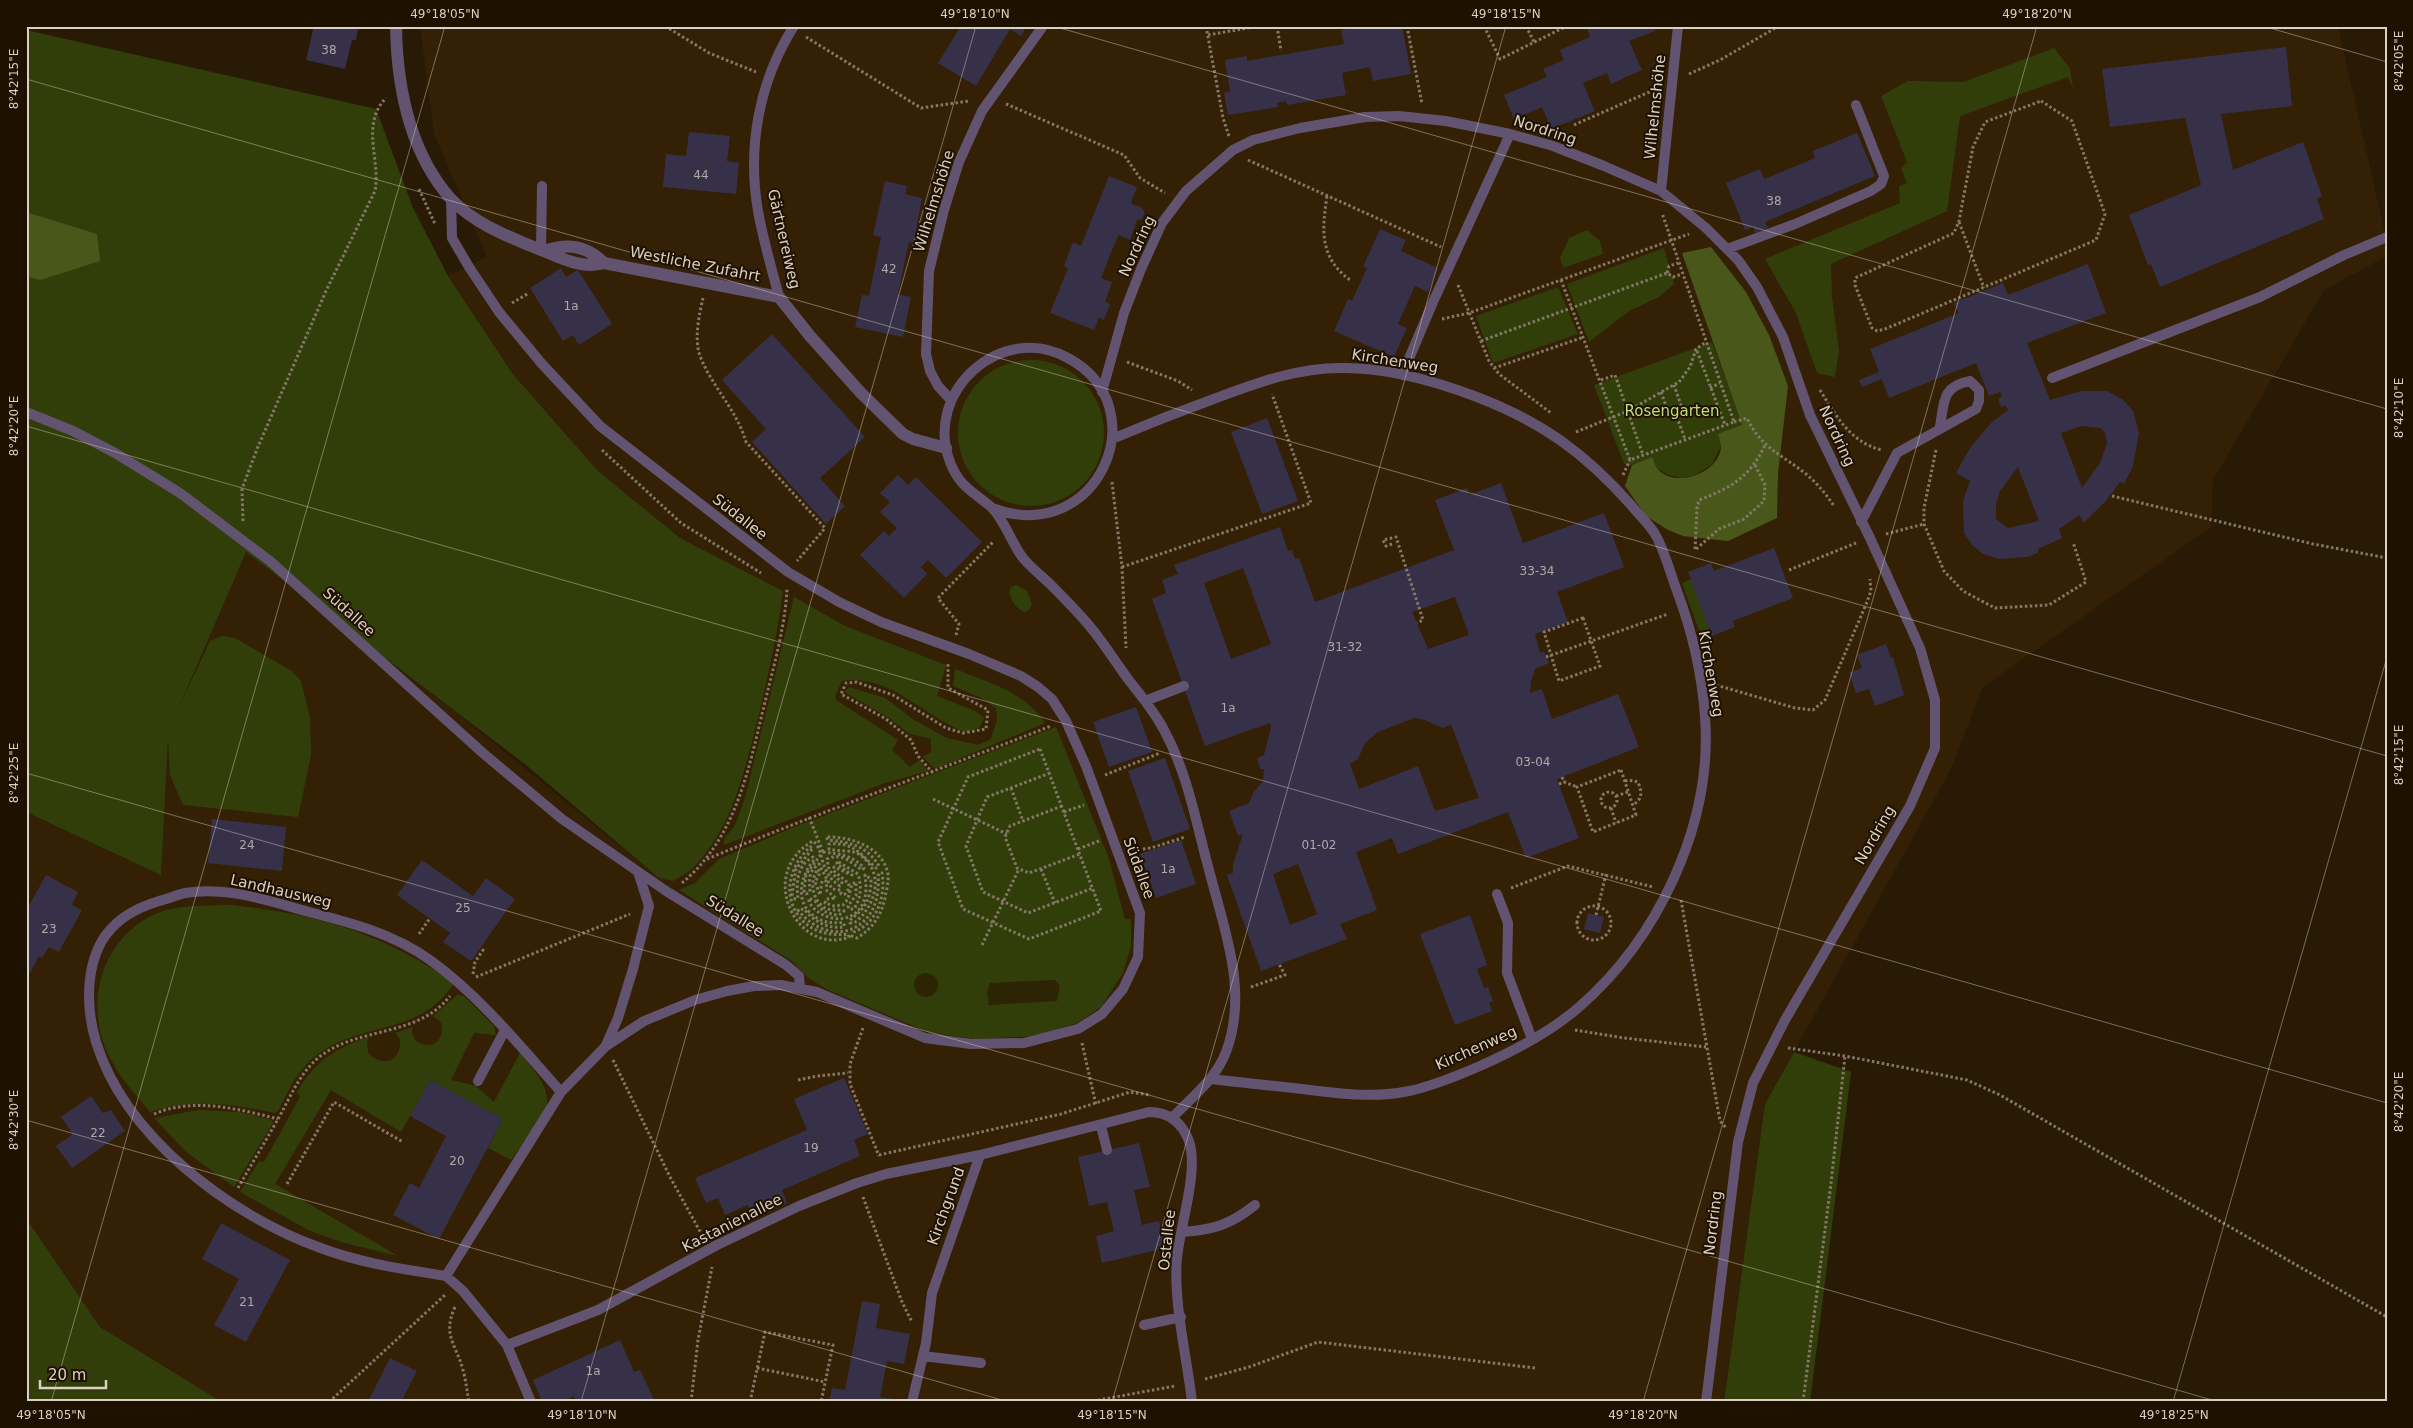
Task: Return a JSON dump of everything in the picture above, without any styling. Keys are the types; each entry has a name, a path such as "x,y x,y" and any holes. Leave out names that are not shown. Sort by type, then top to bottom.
{"street":[{"name":"Westliche Zufahrt","path":"396,26 401,88 416,141 435,177 451,199 480,221 511,238 554,256 591,266 604,262 706,284 779,297"},
{"name":"Gärtnereiweg","path":"779,297 816,343 902,434 946,448"}],"lane":[{"name":"Wilhelmshöhe","path":"951,400 938,386 930,371 926,354 929,271 944,210 959,162 982,110 1043,26"},
{"name":"Wilhelmshöhe","path":"1661,192 1678,26"},
{"name":"Gärtnereiweg","path":"779,297 758,211 754,177 754,142 768,77 793,27"},
{"path":"1727,249 1795,224 1871,191 1881,184 1884,176 1856,104"},
{"name":"Nordring","path":"1102,392 1124,313 1141,269 1162,223 1186,190 1233,150 1253,140 1300,128 1365,117 1399,116 1446,120 1510,134 1554,146 1661,192 1706,228 1738,260 1757,287 1783,337 1810,414 1870,538 1920,648 1934,700 1935,748 1910,806 1785,1020 1753,1083 1738,1142 1706,1402"},
{"path":"1402,375 1455,253 1510,134"},
{"path":"542,186 542,250"},
{"name":"Südallee","path":"26,412 73,431 115,453 180,493 270,560 484,754 562,818 666,891 786,965 799,976 800,987 817,992 925,1038 971,1044 1024,1043 1078,1029 1102,1014 1118,995 1138,957 1140,913 1092,783 1066,721 1052,699 1021,676 873,618 839,602 788,572 600,426 542,364 499,312 452,238 451,199"},
{"path":"2052,378 2260,297 2344,255 2387,237"},
{"path":"1026,348 1050,350 1067,357 1089,374 1102,392 1110,415 1112,439 1104,468 1094,484 1081,497 1060,510 1032,516 1018,515 992,508 980,500 961,482 954,471 946,448 945,422 951,400 960,383 978,365 1002,352 1026,348"},
{"name":"Kirchenweg","path":"1112,439 1267,379 1302,372 1344,368 1402,375 1443,384 1503,407 1561,438 1609,481 1655,533 1683,608 1694,646 1700,683 1705,720 1702,774 1692,831 1677,874 1634,946 1607,979 1577,1009 1510,1053 1455,1077 1407,1092 1358,1095 1211,1079"},
{"path":"1861,522 1897,453 1940,427 1976,409 1979,401 1979,390 1970,381 1955,384 1946,395 1940,427"},
{"path":"992,508 1026,563 1048,582 1092,630 1145,701 1165,732 1185,780 1226,929 1236,992 1233,1024 1227,1050 1211,1079 1172,1118"},
{"path":"1145,701 1184,686"},
{"path":"606,1046 618,1018 631,977 649,906 638,872"},
{"name":"Landhausweg","path":"446,1276 390,1267 318,1248 265,1223 212,1190 174,1160 116,1090 104,1066 92,1030 88,992 94,961 104,938 119,920 145,905 186,893 220,892 254,897 377,931 404,942 460,983 506,1030 561,1092"},
{"path":"1497,894 1508,923 1507,973 1532,1039"},
{"path":"531,1402 507,1345 463,1291 446,1276 561,1092 606,1046 644,1021 695,1000 754,986 800,987"},
{"path":"478,1081 506,1030"},
{"name":"Kirchgrund","path":"912,1402 926,1343 932,1293 980,1155 1101,1126 1149,1112 1161,1112 1172,1118"},
{"name":"Ostallee","path":"1172,1118 1182,1126 1189,1143 1192,1168 1177,1259 1181,1317 1192,1402"},
{"path":"1101,1126 1107,1150"},
{"name":"Kastanienallee","path":"507,1345 598,1310 713,1247 799,1206 857,1183 886,1174 980,1155"},
{"path":"1182,1232 1221,1227 1239,1218 1255,1205"},
{"path":"1144,1325 1181,1317"},
{"path":"923,1356 981,1363"}],"path":[{"path":"665,26 709,53 768,77"},
{"path":"1206,26 1224,118 1233,150 1240,157 1455,253"},
{"path":"1208,35 1259,26"},
{"path":"1277,26 1281,51"},
{"path":"1407,26 1425,119"},
{"path":"1484,26 1500,59 1566,26"},
{"path":"1526,26 1534,42"},
{"path":"1574,125 1720,60 1778,26"},
{"path":"793,27 921,108 992,97 1124,155 1140,178 1179,201"},
{"path":"386,89 390,106"},
{"path":"245,542 242,489 257,449 326,292 375,191 377,178 372,138 374,116 387,97"},
{"path":"2041,101 2072,121 2105,214 2096,240 1984,288 1877,331 1872,328 1855,285 1855,278 1954,233 1959,221 1973,147 1985,122 2041,101"},
{"path":"417,182 438,231"},
{"path":"1661,192 1660,206 1678,263 1734,422"},
{"path":"1327,196 1322,224 1326,251 1337,270 1350,280"},
{"path":"1959,221 1984,288"},
{"path":"1424,323 1469,313 1706,228"},
{"path":"1667,273 1669,266 1678,263"},
{"path":"1450,265 1489,362 1499,374 1554,415"},
{"path":"1667,273 1673,277 1682,274"},
{"path":"1481,341 1667,273"},
{"path":"1561,280 1601,380 1630,460 1747,418 1754,432 1765,445 1806,474 1825,492 1836,508"},
{"path":"666,891 682,883 706,859 728,826 743,788 773,672 786,610 788,572 825,528 746,442 741,424 717,388 700,355 698,320 706,284"},
{"path":"514,302 529,293"},
{"path":"1494,368 1584,337"},
{"path":"1561,438 1628,411 1674,385 1683,379 1687,373 1696,349 1706,342"},
{"path":"1696,349 1724,425"},
{"path":"1111,356 1178,381 1210,400"},
{"path":"1601,380 1615,375 1643,455"},
{"path":"1122,568 1311,503 1267,379"},
{"path":"1710,388 1720,383"},
{"path":"1660,392 1668,414 1682,408 1674,385"},
{"path":"1675,411 1685,439"},
{"path":"1568,427 1575,432"},
{"path":"1940,427 1924,508 1924,524 1944,571 1963,591 1995,608 2048,605 2086,582 2073,542"},
{"path":"1852,436 1870,447 1897,453"},
{"path":"595,444 681,523 762,574"},
{"path":"1755,465 1765,485 1764,501 1744,519 1719,529 1695,550 1696,508 1699,500 1724,490 1755,465 1765,445"},
{"path":"1104,468 1112,480 1114,492 1122,568 1127,651"},
{"path":"2112,496 2313,544 2387,558"},
{"path":"1789,570 1870,538 1924,524"},
{"path":"953,648 959,624 938,598 1005,530"},
{"path":"1392,544 1386,546 1384,540 1396,537 1423,620 1417,623"},
{"path":"1852,537 1859,553"},
{"path":"1700,683 1719,685 1795,708 1813,710 1825,700 1867,602 1871,591 1866,571"},
{"path":"779,584 795,593"},
{"path":"1546,657 1659,617"},
{"path":"1582,618 1600,666 1560,681 1552,656 1544,632 1582,618"},
{"path":"940,659 958,666"},
{"path":"933,773 918,756 911,740 886,719 841,694 841,691 846,683 856,682 893,695 946,728 962,734 986,729 988,710 948,688 948,662"},
{"path":"1049,720 1052,725"},
{"path":"706,859 809,817 933,773 1066,721"},
{"path":"1040,749 1062,806 1102,911 1029,939 963,908 938,842 968,777 1040,749"},
{"path":"1092,783 1122,767 1172,749"},
{"path":"1559,784 1564,782 1577,787 1621,770 1636,815 1593,832 1577,787"},
{"path":"1050,774 987,798 966,846 984,892 1028,913 1093,888"},
{"path":"1562,777 1564,782"},
{"path":"1625,781 1638,782 1641,788 1639,802 1632,805"},
{"path":"1011,788 1024,821"},
{"path":"1611,808 1602,805 1600,798 1604,793 1609,792 1616,796 1628,792"},
{"path":"1611,808 1616,804 1616,796"},
{"path":"933,799 1007,834"},
{"path":"1062,806 1010,826 1006,837 1019,869 1029,873 1080,854"},
{"path":"1064,812 1081,806"},
{"path":"1611,808 1616,823"},
{"path":"809,817 823,852"},
{"path":"1118,850 1151,848 1200,832"},
{"path":"823,852 820,856 806,874 804,892 806,894 810,892 808,879 812,869 819,864 829,885 832,889 841,890 841,894 845,894 848,890 848,884 833,870 834,868 852,875 837,864 837,861 858,874 861,883 860,894 854,909 849,909 848,906 856,896 856,882 852,884 848,899 843,905 829,904 825,902 826,899 836,898 827,891 826,882 822,881 820,895 815,882 820,874 818,870 813,875 812,885 819,902 825,908 844,911 839,915 829,914 809,898 809,902 815,911 825,917 841,919 856,911 863,903 865,876 871,879 870,896 868,904 851,919 850,922 854,923 872,902 876,886 870,866 860,856 842,850 829,849 829,844 855,848 876,868 879,866 859,846 850,842 828,840 826,837 849,838 866,846 878,857 888,874 887,888 878,918 869,930 857,938 852,936 854,932 868,924 878,908 884,884 882,873 879,873 878,876 878,892 874,909 867,920 854,928 840,932 816,926 798,910 804,909 816,920 827,926 844,927 844,923 836,924 820,920 810,912 805,904 800,887 806,868 814,860 812,857 802,866 796,886 798,898 795,899 792,894 796,869 813,848 810,847 797,861 791,875 789,893 796,914 804,922 820,932 836,936 848,934 849,937 844,939 827,938 809,931 794,918 788,907 785,885 796,856 802,848 813,841 817,844 820,856 832,882 840,886 842,883 828,870 827,859 841,857 862,870 864,868 857,860 843,854 823,852"},
{"path":"1078,849 1094,843"},
{"path":"1497,894 1568,866 1668,891"},
{"path":"982,945 1019,869"},
{"path":"1041,869 1054,903"},
{"path":"1596,915 1606,874"},
{"path":"1677,874 1720,1121 1738,1142"},
{"path":"480,948 483,950 475,962 472,978 649,906"},
{"path":"1598,906 1609,914 1611,927 1603,938 1590,940 1579,932 1577,919 1585,908 1598,906"},
{"path":"1236,992 1285,975 1279,964"},
{"path":"230,1201 294,1088 318,1058 351,1039 404,1026 426,1017 444,1004 460,983"},
{"path":"869,1014 848,1074 850,1084 886,1174"},
{"path":"1553,1026 1624,1038 1706,1047"},
{"path":"1078,1029 1101,1126"},
{"path":"606,1046 670,1177 713,1247 698,1340 692,1402"},
{"path":"1772,1046 1844,1056 1967,1080 2000,1095 2387,1317"},
{"path":"1804,1402 1830,1193 1844,1056"},
{"path":"798,1080 817,1076 848,1074"},
{"path":"879,1155 1052,1116 1130,1092 1138,1092 1158,1098 1172,1118"},
{"path":"287,1184 334,1102 403,1142"},
{"path":"139,1120 159,1111 210,1106 278,1119"},
{"path":"857,1183 902,1302 926,1343"},
{"path":"329,1402 446,1294 446,1276"},
{"path":"463,1291 448,1323 448,1332 463,1370 469,1402"},
{"path":"750,1402 765,1332 833,1345 821,1402"},
{"path":"1088,1402 1190,1383 1249,1367 1318,1342 1535,1368"},
{"path":"757,1368 825,1382"}],"shaded area":[{"path":"420,26 2338,26 2387,243 2387,256 2324,290 2213,480 2211,527 1983,687 1950,771 1765,1104 1724,1402 222,1402 100,1327 26,1218 26,812 161,874 168,732 246,552 456,712 659,878 691,870 721,829 737,796 748,761 780,612 783,591 680,538 598,471 512,373 448,276 487,257 434,134"}],"green space":[{"path":"26,30 376,109 413,208 448,276 512,373 598,471 680,538 783,591 776,636 743,774 728,815 718,834 690,871 673,881 659,878 526,765 246,552 179,707 210,641 222,636 235,638 292,671 301,681 310,717 311,755 298,817 183,805 170,775 168,739 161,875 26,812"},
{"path":"2054,48 2070,69 2073,89 2068,77 1960,116 1947,211 1831,264 1832,297 1839,351 1835,377 1817,373 1796,313 1765,259 1900,203 1899,186 1907,183 1901,169 1907,162 1881,96 1908,81 1963,82"},
{"path":"26,212 97,234 100,261 40,280 26,276"},
{"path":"1587,230 1600,241 1603,254 1563,268 1560,258 1569,238"},
{"path":"1711,247 1746,292 1769,335 1788,386 1778,473 1777,518 1728,541 1683,536 1668,530 1646,516 1625,486 1632,465 1652,457 1657,468 1664,474 1674,478 1684,478 1705,471 1719,456 1721,446 1718,434 1742,425 1682,253"},
{"path":"1664,248 1674,284 1659,297 1629,311 1589,342 1567,284"},
{"path":"1558,287 1578,334 1493,363 1476,316"},
{"name":"Rosengarten","path":"1712,342 1742,425 1721,446 1712,464 1695,475 1682,478 1668,475 1657,468 1652,457 1632,465 1624,464 1594,385"},
{"path":"1031,360 1059,366 1082,382 1098,405 1104,433 1098,461 1082,484 1059,500 1031,506 1003,500 980,484 964,461 958,433 964,405 980,382 1003,366"},
{"path":"1691,579 1710,629 1700,633 1682,583"},
{"path":"1016,585 1027,591 1032,604 1029,610 1024,612 1013,601 1009,592 1011,587"},
{"path":"794,597 845,626 946,665 937,696 975,711 984,718 980,727 965,732 949,725 891,689 859,680 842,681 835,696 836,700 898,740 892,750 910,767 919,760 928,771 885,783 724,845 724,839 735,825 745,798"},
{"path":"955,669 1005,689 1027,703 1045,723 935,769 923,757 931,752 931,739 910,734 886,716 844,692 849,687 885,698 914,720 947,738 978,745 991,739 997,720 996,708 981,698 953,686"},
{"path":"1056,727 1108,856 1125,919 1131,919 1131,946 1123,973 1101,1007 1077,1023 1039,1036 975,1039 930,1033 826,989 807,977 792,961 679,890 695,883 719,859 797,826"},
{"path":"232,905 293,914 348,929 400,951 427,965 454,983 439,1001 422,1014 403,1022 342,1041 323,1050 298,1075 278,1111 275,1113 244,1107 212,1104 181,1105 150,1112 119,1074 103,1040 98,1019 101,978 109,959 120,941 135,927 153,915 181,907"},
{"path":"457,995 464,996 494,1026 496,1035 474,1033 451,1080 476,1086 494,1102 520,1053 536,1073 544,1087 547,1102 546,1111 511,1160 488,1148 503,1119 430,1080 401,1132 331,1090 275,1184 398,1256 341,1242 308,1230 240,1192 259,1161 264,1162 300,1097 297,1092 319,1064 336,1051 369,1037 367,1042 368,1053 380,1060 390,1060 395,1057 400,1047 400,1039 395,1033 413,1027 412,1032 415,1040 427,1045 436,1043 442,1028 441,1022 433,1016"},
{"path":"1794,1052 1851,1072 1810,1402 1724,1402 1765,1104"},
{"path":"199,1110 240,1112 272,1120 273,1123 234,1187 185,1151 154,1118"},
{"path":"26,1218 100,1327 222,1402 26,1402"}],"sand":[{"path":"926,973 935,976 938,985 935,994 926,997 917,994 914,985 917,976"},
{"path":"1055,980 1060,986 1057,1001 989,1005 987,992 990,983"}],"building":[{"path":"314,26 347,26 358,29 356,40 352,40 345,69 306,60"},
{"path":"961,26 1027,26 1021,36 1010,29 976,86 938,63"},
{"path":"1363,26 1402,26 1411,74 1373,81 1370,67 1342,73 1346,95 1287,105 1286,101 1277,103 1278,107 1228,115 1224,93 1230,91 1225,60 1247,56 1247,61 1344,44 1341,30"},
{"path":"1594,26 1657,26 1655,31 1629,41 1642,70 1611,84 1607,73 1583,83 1595,111 1551,129 1542,107 1514,119 1504,95 1547,77 1543,69 1564,60 1560,50 1590,37 1587,29"},
{"path":"2286,47 2292,106 2221,114 2233,170 2303,142 2322,196 2317,199 2324,219 2160,287 2151,264 2148,265 2129,215 2201,185 2185,118 2110,127 2102,69"},
{"path":"689,132 730,136 727,161 739,163 736,194 663,187 666,154 686,156"},
{"path":"1857,133 1875,176 1765,222 1768,228 1755,233 1753,227 1745,230 1726,183 1760,169 1764,179 1815,158 1813,151"},
{"path":"1109,176 1137,187 1131,203 1142,208 1145,213 1142,219 1137,220 1130,240 1118,235 1101,278 1112,282 1105,302 1110,304 1104,320 1099,317 1094,330 1050,313 1068,268 1064,266 1073,242 1081,246"},
{"path":"885,181 907,186 905,194 922,198 917,225 925,226 921,245 909,242 898,294 911,297 903,337 855,327 862,295 869,296 881,237 873,235"},
{"path":"1380,229 1406,240 1401,251 1438,268 1428,292 1415,286 1398,324 1407,328 1394,357 1334,331 1348,299 1352,301 1367,268 1363,267"},
{"path":"2088,264 2106,313 2027,343 2050,400 2081,391 2107,391 2123,400 2133,411 2139,433 2133,466 2124,484 2120,482 2105,502 2083,523 2080,515 2059,529 2062,538 2038,549 2038,553 2027,557 2000,559 1983,554 1972,545 1964,533 1963,501 1970,481 1956,473 1970,448 1991,423 2008,410 2006,406 2001,407 1998,399 2002,396 2000,392 1989,396 1976,363 1889,398 1882,379 1862,387 1859,380 1879,372 1870,349 1959,313 1954,303 2003,283 2008,295","holes":["2081,426 2101,428 2105,433 2107,443 2100,463 2082,488 2061,433","2018,467 2039,521 2008,528 1996,519 1996,504 2000,491"]},
{"path":"561,268 566,277 578,270 612,324 579,345 573,335 563,341 530,288"},
{"path":"772,334 865,437 820,478 845,506 826,524 752,442 766,429 722,380"},
{"path":"1267,418 1298,501 1262,514 1231,432"},
{"path":"898,475 908,485 916,477 982,542 946,578 928,560 921,567 927,574 904,598 860,555 884,531 889,536 897,528 880,512 890,502 880,493"},
{"path":"1501,483 1523,543 1604,513 1624,567 1557,592 1568,622 1535,634 1540,653 1544,651 1549,663 1535,669 1530,693 1542,689 1552,719 1618,694 1639,747 1557,779 1579,838 1526,858 1508,812 1398,854 1392,838 1356,852 1377,910 1340,924 1347,939 1261,971 1227,875 1233,873 1233,864 1243,834 1238,836 1229,811 1249,803 1253,793 1263,781 1264,769 1260,769 1257,758 1264,755 1271,727 1270,723 1205,746 1152,599 1166,593 1162,580 1178,574 1174,565 1280,527 1288,551 1292,550 1295,559 1299,558 1315,602 1454,550 1435,500 1467,488 1469,495","holes":["1243,568 1271,644 1231,659 1204,583","1455,597 1469,635 1428,649 1412,612","1414,718 1422,719 1443,728 1451,724 1479,798 1435,811 1418,766 1359,789 1350,764 1358,759 1365,743 1378,732","1298,864 1317,914 1290,925 1273,874"]},
{"path":"1774,548 1793,598 1733,621 1735,627 1712,636 1688,572 1711,563 1714,571"},
{"path":"1886,644 1891,658 1893,657 1904,695 1875,706 1869,689 1856,693 1849,673 1862,668 1857,655"},
{"path":"1136,707 1152,752 1109,767 1093,722"},
{"path":"1165,758 1190,829 1153,842 1128,771"},
{"path":"212,819 286,827 282,871 208,863"},
{"path":"1181,840 1196,884 1156,898 1140,854"},
{"path":"422,860 473,896 486,878 515,899 471,961 443,942 450,933 397,895"},
{"path":"46,875 78,892 72,905 82,910 59,952 49,947 42,958 39,956 30,973 26,971 26,911"},
{"path":"1588,913 1604,917 1600,933 1584,929"},
{"path":"1470,915 1487,965 1477,969 1484,988 1488,987 1493,1001 1489,1002 1492,1011 1455,1025 1420,934"},
{"path":"844,1078 868,1134 854,1140 860,1156 782,1190 787,1203 753,1218 748,1205 725,1215 718,1198 706,1203 695,1178 807,1130 794,1099"},
{"path":"430,1080 503,1119 439,1239 393,1215 410,1183 419,1188 446,1136 410,1116"},
{"path":"91,1096 103,1113 111,1110 125,1131 72,1168 56,1146 73,1134 61,1117"},
{"path":"1139,1143 1150,1187 1134,1190 1142,1225 1159,1221 1166,1248 1102,1263 1096,1236 1114,1231 1107,1202 1089,1206 1078,1157"},
{"path":"221,1223 290,1260 246,1342 214,1325 239,1279 202,1259"},
{"path":"862,1301 880,1304 876,1328 910,1334 904,1364 887,1361 880,1397 893,1399 893,1402 829,1402 832,1388 845,1390"},
{"path":"620,1340 634,1372 640,1370 655,1402 576,1402 574,1396 562,1402 542,1402 533,1380"},
{"path":"390,1358 417,1371 401,1402 368,1402"}]}
